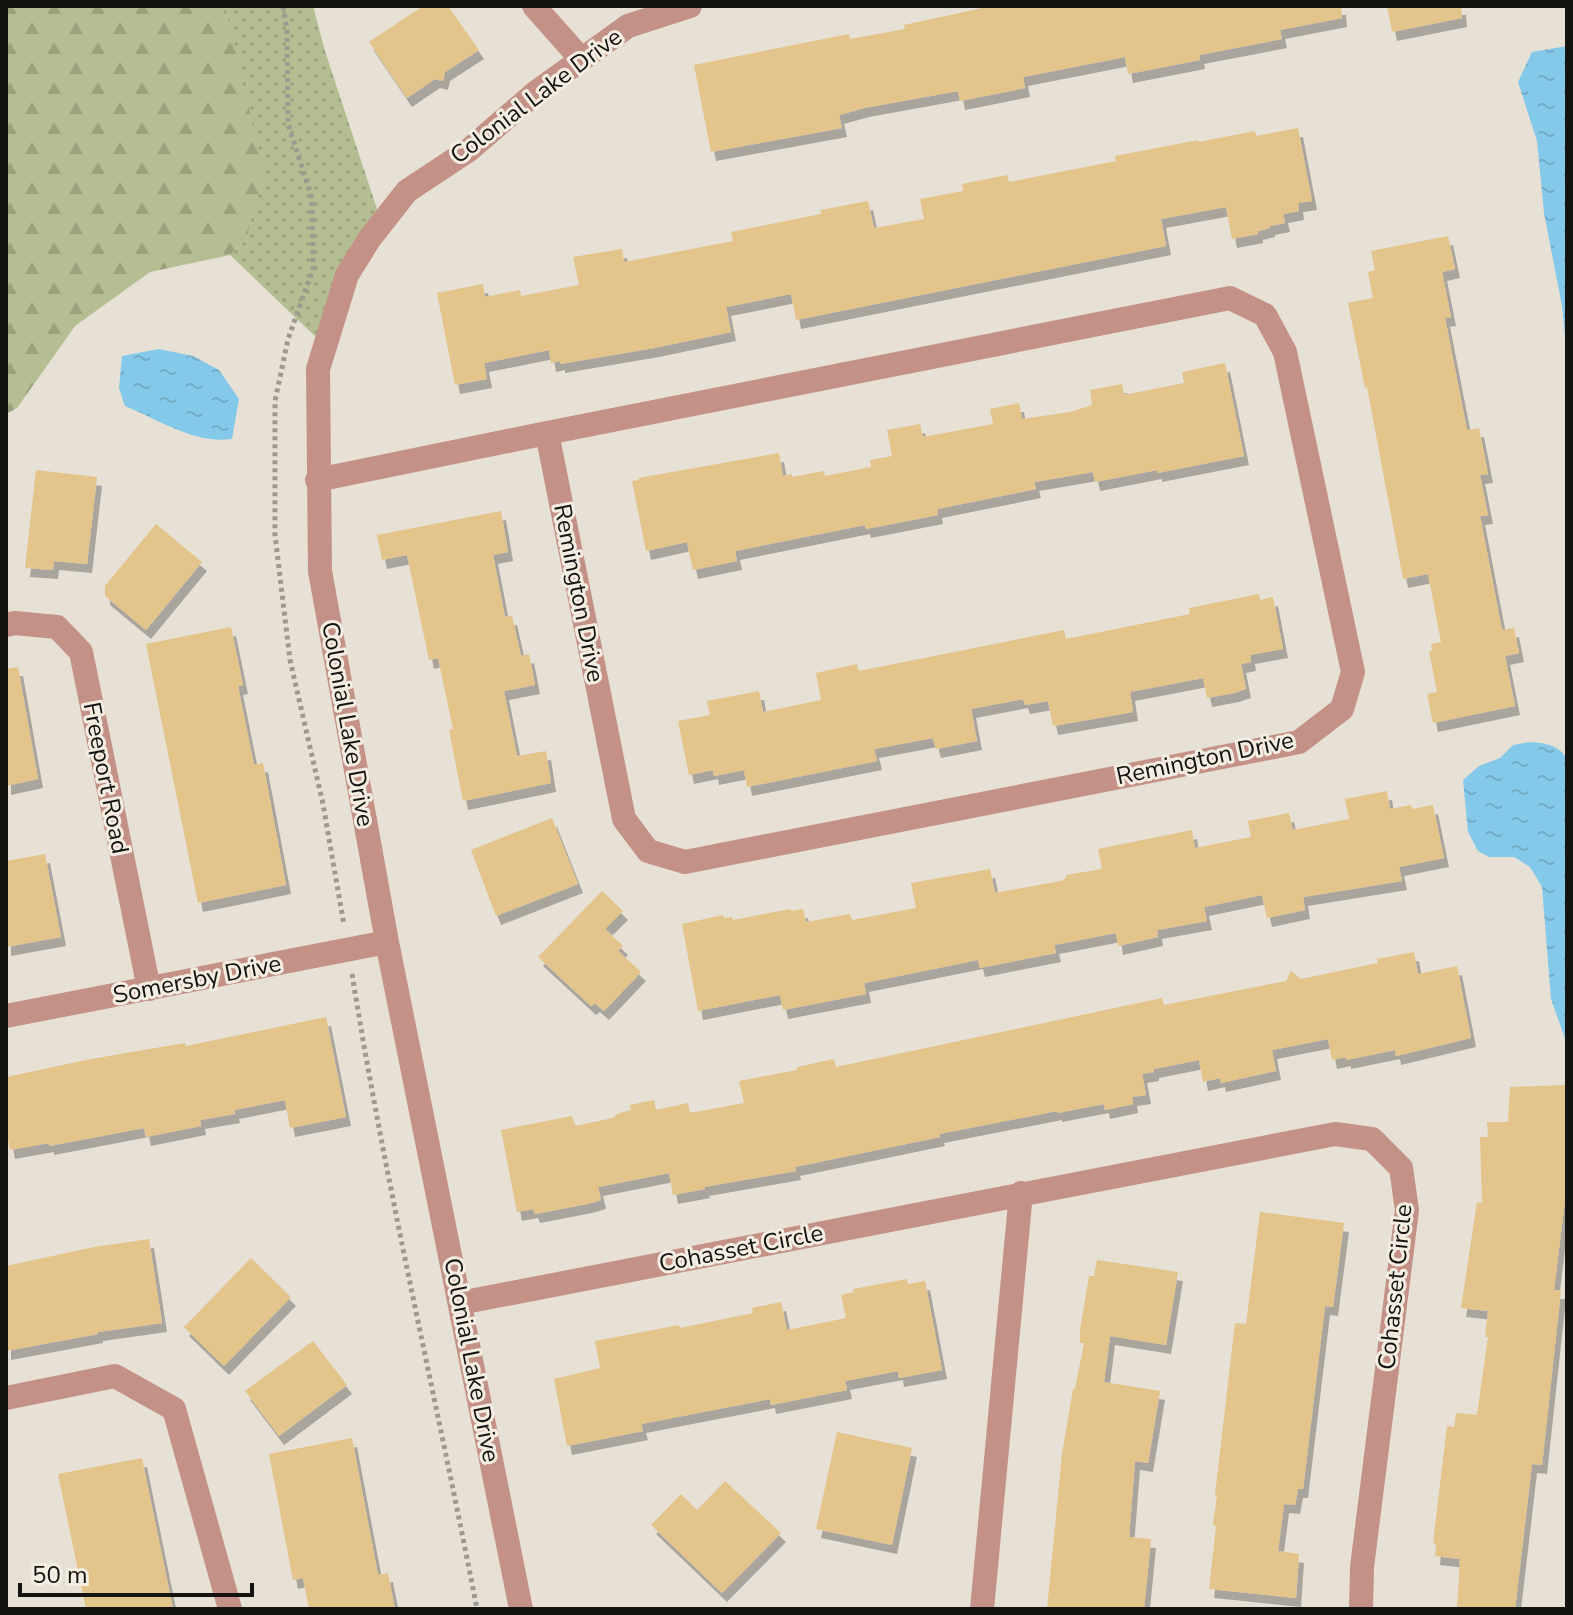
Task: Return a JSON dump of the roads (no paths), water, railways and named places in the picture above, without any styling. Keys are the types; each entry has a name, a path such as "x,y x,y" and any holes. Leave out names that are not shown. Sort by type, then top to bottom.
{"street":[{"path":"534,6 581,59"},
{"name":"Colonial Lake Drive","path":"521,1609 387,942 320,571 318,369 347,275 370,238 407,191 469,150 535,93 628,26 690,6"},
{"name":"Remington Drive","path":"317,480 547,433 1230,298 1265,315 1285,352 1353,672 1342,709 1299,742 685,862 648,851 624,819 547,433"},
{"name":"Freeport Road","path":"6,625 57,627 81,652 149,989"},
{"name":"Somersby Drive","path":"6,1016 387,942"},
{"name":"Cohasset Circle","path":"460,1303 1335,1134 1372,1139 1401,1168 1407,1210 1362,1567 1361,1609"},
{"path":"982,1609 1021,1193"},
{"path":"6,1398 115,1376 174,1409 230,1609"}],"water":[{"path":"1567,46 1567,357 1562,306 1544,213 1537,141 1518,82 1532,52"},
{"path":"159,349 193,356 219,370 239,399 232,439 218,440 190,434 125,406 119,388 122,356"},
{"path":"1530,742 1556,748 1567,759 1567,1044 1551,999 1542,887 1530,867 1514,857 1489,857 1478,851 1468,832 1463,780 1479,766 1500,758 1513,745"}]}
